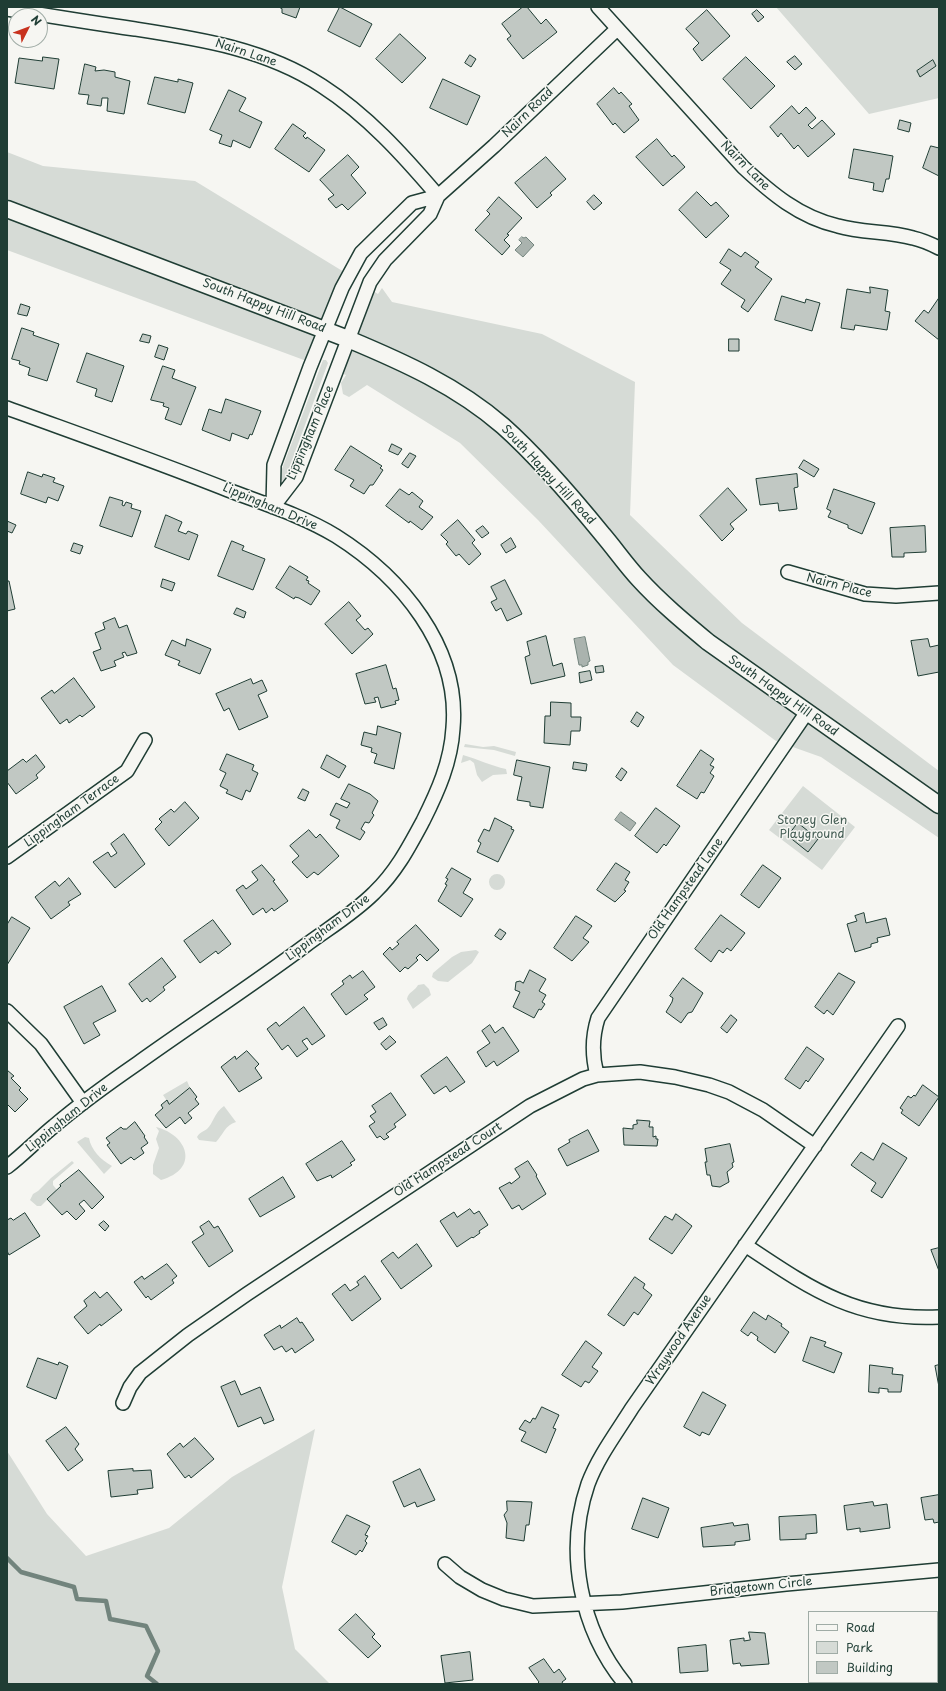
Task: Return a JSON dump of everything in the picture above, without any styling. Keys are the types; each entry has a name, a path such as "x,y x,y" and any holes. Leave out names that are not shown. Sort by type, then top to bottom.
{"street":[{"name":"Nairn Lane","path":"598,7 743,167 768,190 794,209 816,220 838,227 913,238 939,248"},
{"name":"Nairn Lane","path":"7,9 209,41 244,50 271,60 322,86 362,116 391,142 438,196"},
{"name":"Nairn Road","path":"348,339 370,282 385,260 430,214 438,196 494,146 617,29"},
{"name":"Nairn Road","path":"325,330 342,288 361,253 412,203 438,196"},
{"name":"South Happy Hill Road","path":"7,210 348,339 396,359 437,380 475,404 503,426 577,503 639,580 676,615 708,642 939,805"},
{"name":"Lippingham Place","path":"274,507 274,465 325,330"},
{"name":"Lippingham Place","path":"274,507 296,477 348,339"},
{"name":"Lippingham Drive","path":"7,408 304,519 334,535 362,554 388,576 408,598 425,623 439,649 449,676 453,701 454,726 450,751 437,793 405,854 389,877 374,893 353,911 53,1126 7,1167"},
{"name":"Nairn Place","path":"788,572 865,594 903,596 939,593"},
{"name":"Old Hampstead Lane","path":"597,1075 594,1064 593,1041 598,1018 807,712"},
{"name":"Lippingham Terrace","path":"7,857 127,770 145,740"},
{"path":"7,1012 41,1044 84,1103"},
{"name":"Wraywood Avenue","path":"625,1684 602,1649 593,1630 584,1604 578,1564 578,1535 582,1509 589,1484 599,1460 632,1408 898,1026"},
{"name":"Old Hampstead Court","path":"123,1403 130,1387 140,1373 188,1335 263,1282 530,1106 570,1084 597,1075 640,1072 675,1077 716,1087 729,1092 763,1110 814,1146"},
{"path":"745,1245 804,1285 833,1299 862,1309 893,1316 916,1318 939,1317"},
{"name":"Bridgetown Circle","path":"445,1564 460,1577 482,1590 504,1599 533,1606 622,1602 786,1584 939,1570"}],"green space":[{"path":"776,7 939,7 939,98 869,114"},
{"path":"7,152 43,166 195,181 349,275 312,363 7,250"},
{"path":"368,288 378,294 382,288 392,302 542,334 635,382 630,515 742,623 939,771 939,838 821,757 776,741 673,665 538,520 460,443 367,385 349,397 343,394 341,383 346,375 337,371"},
{"path":"323,360 326,360 328,363 285,479 282,481 279,477"},
{"path":"465,744 483,747 494,746 516,752 515,756 494,750 464,747"},
{"path":"463,755 506,769 507,774 493,775 482,782 477,775 474,763 470,760 461,763"},
{"name":"Stoney Glen Playground","path":"803,786 855,827 822,870 769,830"},
{"path":"494,874 500,874 505,879 503,888 500,890 494,890 489,885 489,879"},
{"path":"476,950 479,952 472,963 448,982 438,981 432,977 433,973 452,957 461,952"},
{"path":"424,984 429,989 431,995 413,1009 407,999 410,993 418,985"},
{"path":"187,1081 190,1088 169,1104 163,1095"},
{"path":"224,1106 236,1122 229,1125 216,1142 199,1140 197,1137 198,1135 209,1127 218,1112"},
{"path":"156,1127 167,1131 176,1137 182,1144 185,1152 185,1161 181,1168 173,1175 161,1180 153,1174 153,1165 159,1148 156,1139 159,1131"},
{"path":"85,1137 89,1138 92,1147 97,1154 112,1166 104,1174 77,1142"},
{"path":"72,1161 74,1163 53,1181 53,1185 57,1190 41,1206 37,1206 30,1200 33,1194"},
{"path":"315,1429 282,1587 295,1649 330,1684 7,1684 7,1451 47,1514 86,1556 169,1528 232,1477"}],"shaded area":[{"path":"522,237 526,237 534,245 523,257 515,250 522,243 519,240"},
{"path":"585,637 590,661 588,662 588,665 582,667 582,665 579,665 574,639"},
{"path":"621,812 636,823 630,831 615,820"}],"building":[{"path":"279,7 300,7 296,18 282,13 282,9"},
{"path":"340,7 372,24 360,47 328,31"},
{"path":"523,7 527,7 541,24 546,19 557,32 523,59 507,39 511,36 502,24"},
{"path":"707,10 730,36 702,61 693,49 699,43 686,29"},
{"path":"757,10 764,17 758,22 752,14"},
{"path":"400,34 426,58 402,83 376,59"},
{"path":"470,55 476,59 471,67 465,63"},
{"path":"795,56 802,64 795,70 787,62"},
{"path":"43,57 59,59 54,89 15,83 19,58 42,61"},
{"path":"746,57 775,86 751,109 723,79"},
{"path":"933,60 936,66 920,77 917,71"},
{"path":"85,64 96,67 95,71 104,70 115,72 115,77 130,81 124,114 107,111 108,98 102,98 101,106 87,104 89,95 79,94"},
{"path":"155,77 178,82 178,79 193,83 185,113 148,104"},
{"path":"443,79 480,96 467,125 430,108"},
{"path":"614,88 619,94 621,92 632,104 629,106 639,120 624,133 615,123 613,125 597,104"},
{"path":"229,90 246,98 239,111 262,122 250,148 233,140 231,147 219,143 222,135 210,130"},
{"path":"792,106 799,114 806,107 816,118 808,125 812,129 822,120 835,134 808,157 798,145 794,149 781,133 778,137 770,127"},
{"path":"900,120 911,123 909,132 898,129"},
{"path":"293,124 306,133 303,136 306,139 307,137 325,150 309,172 275,149"},
{"path":"657,139 672,157 674,155 685,167 663,186 636,157"},
{"path":"931,146 939,148 939,176 923,168"},
{"path":"854,149 893,156 889,179 886,179 883,192 873,190 874,183 849,178"},
{"path":"348,155 359,167 351,175 366,193 348,210 342,204 336,208 328,199 334,195 320,180"},
{"path":"546,157 566,179 550,193 552,195 537,208 515,183"},
{"path":"697,192 711,206 716,202 729,216 706,238 679,210"},
{"path":"594,195 602,203 594,210 587,202"},
{"path":"499,197 522,218 507,234 509,235 504,240 510,246 502,255 475,230 490,214 487,211"},
{"path":"729,249 741,257 745,252 759,262 755,267 772,279 748,312 741,307 745,300 721,284 731,270 720,263"},
{"path":"870,287 888,290 885,311 890,312 887,330 855,325 854,330 841,328 847,289 870,293"},
{"path":"782,296 805,303 806,299 820,303 812,331 775,320"},
{"path":"939,298 939,340 915,321 924,310 928,313"},
{"path":"21,304 30,307 27,316 18,314"},
{"path":"22,328 34,332 33,335 59,344 47,381 28,375 30,368 19,364 20,361 12,359"},
{"path":"143,334 151,336 149,343 140,341"},
{"path":"729,339 739,339 739,351 729,351"},
{"path":"159,345 168,348 164,360 155,357"},
{"path":"87,353 124,366 112,402 95,396 97,389 77,382"},
{"path":"163,366 175,370 172,378 196,387 181,425 165,419 169,408 163,406 164,403 151,400"},
{"path":"226,399 261,411 252,435 250,434 248,439 232,433 230,441 202,430 209,409 221,413"},
{"path":"392,444 402,449 398,455 389,451"},
{"path":"351,446 382,466 380,468 383,470 373,485 370,485 364,494 350,486 354,480 335,470"},
{"path":"410,453 416,456 408,468 402,464"},
{"path":"804,460 819,469 814,477 799,468"},
{"path":"28,472 42,477 43,474 55,478 53,482 64,486 58,501 48,497 46,503 21,494"},
{"path":"797,474 798,487 794,488 797,509 779,511 778,503 760,505 756,479"},
{"path":"728,488 747,510 730,524 734,529 722,541 700,516"},
{"path":"400,489 409,495 412,492 423,501 419,507 433,517 422,530 410,521 409,523 386,506"},
{"path":"834,489 875,503 862,534 848,528 848,525 828,517 831,511 827,509"},
{"path":"110,497 123,501 122,505 124,506 126,502 132,504 131,508 141,511 132,537 100,526"},
{"path":"166,515 182,522 178,531 186,534 188,531 198,535 189,560 155,547"},
{"path":"458,520 475,540 472,543 481,554 469,565 459,554 456,556 446,544 448,542 441,535"},
{"path":"7,521 16,525 12,533 7,531"},
{"path":"483,526 489,533 482,538 476,531"},
{"path":"925,526 926,552 904,553 904,557 892,557 890,528"},
{"path":"511,538 516,547 506,553 501,545"},
{"path":"232,541 244,546 242,550 265,559 253,590 218,576"},
{"path":"74,543 83,546 80,554 71,551"},
{"path":"290,566 308,577 306,580 309,581 308,583 320,591 311,605 299,598 295,597 294,599 276,588"},
{"path":"163,579 175,583 172,591 161,587"},
{"path":"505,580 522,614 507,621 501,608 496,611 491,602 497,599 491,587"},
{"path":"7,581 9,581 15,609 7,611"},
{"path":"349,602 361,616 356,620 365,630 368,628 373,634 352,654 325,624"},
{"path":"237,608 246,612 244,618 234,614"},
{"path":"115,618 119,628 127,625 137,653 127,656 125,652 122,653 124,657 114,661 116,666 101,671 93,652 101,649 95,633 105,629 103,623"},
{"path":"546,636 553,666 562,663 565,676 531,684 525,657 530,655 527,642"},
{"path":"187,639 211,649 200,674 178,665 180,661 165,655 172,640 185,646"},
{"path":"928,639 930,647 939,645 939,672 918,676 911,641"},
{"path":"386,665 393,689 396,688 399,700 395,701 396,704 381,708 378,697 374,698 376,702 365,704 356,674"},
{"path":"603,666 604,672 596,673 595,667"},
{"path":"590,671 592,680 580,683 579,673"},
{"path":"74,678 95,707 82,717 80,715 69,723 67,719 60,724 41,698 52,690 54,693"},
{"path":"251,679 253,684 262,680 267,691 258,695 268,717 239,730 229,708 224,711 216,694"},
{"path":"551,702 571,703 571,717 581,717 580,731 571,731 570,745 544,743 545,716 550,716"},
{"path":"637,712 644,717 638,727 631,722"},
{"path":"378,726 401,733 394,769 374,763 377,754 371,752 372,748 361,745 364,732 376,735"},
{"path":"701,750 714,759 710,765 714,767 710,773 714,776 704,793 701,792 697,799 677,786"},
{"path":"227,754 254,765 252,770 258,773 250,792 246,790 242,800 226,793 228,790 220,786 226,773 220,770"},
{"path":"36,755 45,767 36,775 38,778 16,794 7,782 7,771 23,759 26,762"},
{"path":"327,755 346,766 339,778 321,768"},
{"path":"517,760 550,767 543,808 530,806 530,802 517,800 522,777 514,775"},
{"path":"574,762 587,764 586,771 573,769"},
{"path":"622,768 627,772 621,781 616,777"},
{"path":"349,784 370,794 378,801 372,813 374,815 369,823 365,822 361,829 365,832 360,840 336,828 340,820 330,815 336,803 347,808 350,803 341,799"},
{"path":"303,789 309,792 305,801 298,798"},
{"path":"185,802 199,818 169,846 155,829 162,822 159,819 160,818 171,809 174,812"},
{"path":"656,808 680,826 666,846 664,844 657,853 635,836"},
{"path":"495,818 512,827 511,829 514,830 498,862 477,852 481,843 478,841 484,829 489,831"},
{"path":"798,823 818,839 808,852 788,836"},
{"path":"309,830 316,838 320,834 339,856 318,875 314,872 307,878 292,862 299,856 290,846"},
{"path":"124,834 145,864 115,888 93,862 108,852 111,857 117,853 111,844"},
{"path":"616,863 630,872 625,880 629,882 624,890 626,891 615,902 597,890"},
{"path":"262,865 275,880 273,881 288,901 274,911 272,908 266,913 263,908 253,915 236,890 243,885 246,889 258,880 252,872"},
{"path":"763,865 781,878 759,908 741,895"},
{"path":"452,868 471,879 463,893 473,899 461,917 438,901 447,885 445,884 448,879 446,878"},
{"path":"69,878 81,894 68,902 70,905 51,919 35,897 55,881 59,886"},
{"path":"864,913 866,923 886,918 890,935 877,938 878,942 871,944 871,947 855,952 847,924 857,921 855,916"},
{"path":"721,915 745,933 731,951 727,948 723,953 719,950 711,962 695,949"},
{"path":"576,916 592,926 583,938 589,942 572,961 554,948"},
{"path":"12,917 30,928 7,965 7,925"},
{"path":"213,920 231,944 218,954 216,951 200,963 184,941"},
{"path":"416,925 439,950 427,961 420,954 416,958 418,960 408,969 405,967 400,972 383,954 390,947 392,950 399,944 397,942"},
{"path":"500,929 506,933 501,940 495,936"},
{"path":"162,958 176,977 163,987 165,990 150,1002 147,998 142,1002 129,984"},
{"path":"530,970 546,979 539,991 546,995 542,1002 545,1004 541,1010 539,1009 534,1018 513,1007 520,992 515,990 516,982 520,981 523,983"},
{"path":"363,971 375,987 364,995 368,999 346,1015 331,994 344,984 342,981 350,975 352,978"},
{"path":"839,973 855,982 833,1015 827,1010 824,1014 815,1007"},
{"path":"683,978 703,993 692,1012 688,1013 681,1023 666,1012 673,998 670,996"},
{"path":"102,986 116,1011 93,1023 100,1035 84,1044 64,1007"},
{"path":"304,1007 325,1036 312,1045 307,1038 302,1041 308,1049 297,1057 288,1045 282,1050 267,1029 276,1022 279,1026"},
{"path":"731,1015 737,1020 727,1033 721,1028"},
{"path":"383,1018 387,1025 379,1030 374,1023"},
{"path":"490,1025 495,1033 503,1027 519,1051 497,1066 494,1061 486,1067 477,1052 490,1043 482,1031"},
{"path":"390,1036 396,1042 386,1050 381,1044"},
{"path":"807,1047 824,1059 808,1082 806,1080 800,1089 785,1079"},
{"path":"247,1051 259,1064 255,1068 262,1078 239,1092 221,1067 235,1056 236,1059"},
{"path":"447,1057 465,1082 450,1092 446,1086 434,1094 421,1076"},
{"path":"7,1070 14,1076 11,1078 21,1088 19,1090 28,1099 15,1112 7,1104"},
{"path":"923,1085 939,1097 919,1126 901,1113 903,1110 900,1108 908,1096 911,1098 914,1095 915,1096"},
{"path":"190,1088 197,1097 195,1099 199,1104 188,1113 192,1118 185,1124 180,1117 166,1128 155,1115 163,1108 161,1105 167,1100 169,1104"},
{"path":"391,1093 406,1115 394,1124 396,1127 386,1134 389,1137 384,1140 380,1136 377,1138 369,1126 375,1122 370,1116 376,1112 372,1106"},
{"path":"637,1120 650,1121 649,1127 653,1127 653,1137 656,1136 656,1139 658,1139 657,1146 624,1145 623,1128 633,1129 633,1125 637,1124"},
{"path":"135,1122 148,1143 141,1148 144,1153 134,1160 131,1157 121,1164 107,1145 110,1143 106,1138 121,1127 126,1129"},
{"path":"588,1130 599,1151 567,1166 558,1149 570,1142 569,1140"},
{"path":"342,1141 355,1160 350,1163 352,1165 332,1178 331,1175 317,1181 306,1164"},
{"path":"883,1143 907,1158 882,1198 871,1191 876,1183 851,1165 861,1152 873,1160"},
{"path":"730,1144 734,1162 732,1163 733,1167 727,1172 729,1182 720,1187 712,1186 710,1175 707,1175 705,1149"},
{"path":"528,1161 546,1194 522,1210 519,1205 512,1209 499,1188 510,1182 511,1184 520,1177 515,1169"},
{"path":"79,1170 104,1197 92,1209 84,1200 79,1204 85,1211 76,1220 67,1211 62,1215 47,1199 61,1186 60,1185"},
{"path":"283,1177 295,1197 260,1217 249,1199"},
{"path":"470,1209 474,1214 479,1211 488,1225 479,1231 480,1233 473,1238 472,1237 457,1247 440,1221 454,1212 457,1217"},
{"path":"25,1213 40,1236 9,1255 7,1251 7,1220 11,1218 13,1220"},
{"path":"676,1214 692,1226 672,1254 649,1239 665,1216 672,1220"},
{"path":"104,1221 109,1226 105,1231 99,1225"},
{"path":"209,1221 214,1228 218,1226 233,1251 209,1267 192,1242 204,1234 200,1227"},
{"path":"417,1244 432,1266 401,1289 381,1261 393,1252 398,1258"},
{"path":"939,1248 939,1271 931,1250"},
{"path":"167,1264 177,1276 172,1280 174,1283 151,1300 148,1296 146,1298 134,1282 142,1276 144,1279"},
{"path":"365,1276 381,1299 352,1321 332,1294 345,1284 350,1291 359,1285 357,1282"},
{"path":"635,1277 645,1284 643,1288 652,1295 638,1315 634,1312 624,1326 608,1315"},
{"path":"95,1292 100,1298 107,1292 122,1310 101,1326 100,1324 88,1334 74,1317 87,1306 84,1301"},
{"path":"754,1312 766,1320 768,1315 782,1324 781,1326 789,1332 775,1353 757,1340 758,1337 751,1332 748,1336 741,1331"},
{"path":"297,1318 300,1323 302,1322 314,1340 295,1353 292,1348 286,1352 282,1346 274,1350 264,1335 280,1325 281,1328"},
{"path":"811,1337 826,1342 824,1346 842,1353 834,1373 803,1361"},
{"path":"586,1341 602,1353 592,1367 598,1371 589,1383 585,1381 581,1387 562,1375"},
{"path":"38,1358 58,1365 59,1362 68,1366 56,1399 27,1387"},
{"path":"870,1365 893,1368 892,1374 903,1375 901,1392 888,1392 888,1389 879,1388 879,1393 869,1392"},
{"path":"939,1365 939,1387 935,1366"},
{"path":"235,1381 241,1395 260,1387 274,1420 264,1424 261,1417 238,1427 221,1387"},
{"path":"703,1392 726,1405 709,1435 702,1432 700,1436 684,1427"},
{"path":"542,1407 559,1415 553,1428 556,1429 546,1453 521,1441 526,1432 519,1429 525,1420 530,1423 533,1418 535,1419"},
{"path":"66,1427 79,1444 75,1449 83,1460 68,1471 46,1441"},
{"path":"195,1438 214,1459 191,1478 189,1475 185,1478 167,1454 180,1443 183,1447"},
{"path":"133,1469 133,1471 151,1470 153,1488 137,1490 138,1494 111,1497 108,1471"},
{"path":"420,1469 435,1500 417,1507 415,1502 404,1507 393,1482"},
{"path":"939,1495 939,1522 934,1523 933,1519 925,1520 921,1498"},
{"path":"643,1498 669,1508 658,1538 632,1529"},
{"path":"507,1501 532,1502 529,1525 526,1525 524,1541 506,1538 507,1523 504,1515 507,1511"},
{"path":"873,1502 874,1506 887,1504 890,1528 860,1532 860,1528 847,1530 844,1506"},
{"path":"347,1515 370,1526 365,1535 368,1536 365,1541 367,1543 362,1552 360,1550 356,1555 332,1542"},
{"path":"816,1515 817,1533 806,1534 806,1539 780,1540 779,1517"},
{"path":"733,1523 734,1526 748,1524 750,1540 735,1542 735,1545 703,1547 701,1528"},
{"path":"356,1614 375,1634 372,1637 381,1646 368,1658 339,1630"},
{"path":"749,1632 765,1633 769,1664 741,1666 740,1663 733,1664 730,1640 744,1638 744,1641 750,1640"},
{"path":"706,1645 708,1671 680,1673 678,1648"},
{"path":"470,1652 473,1680 445,1683 441,1656"},
{"path":"544,1659 554,1673 559,1669 566,1679 562,1682 563,1684 537,1684 539,1682 529,1668"}],"waterway":[{"path":"7,1558 21,1572 74,1587 77,1599 106,1601 110,1619 146,1626 158,1651 147,1676 157,1684"}]}
